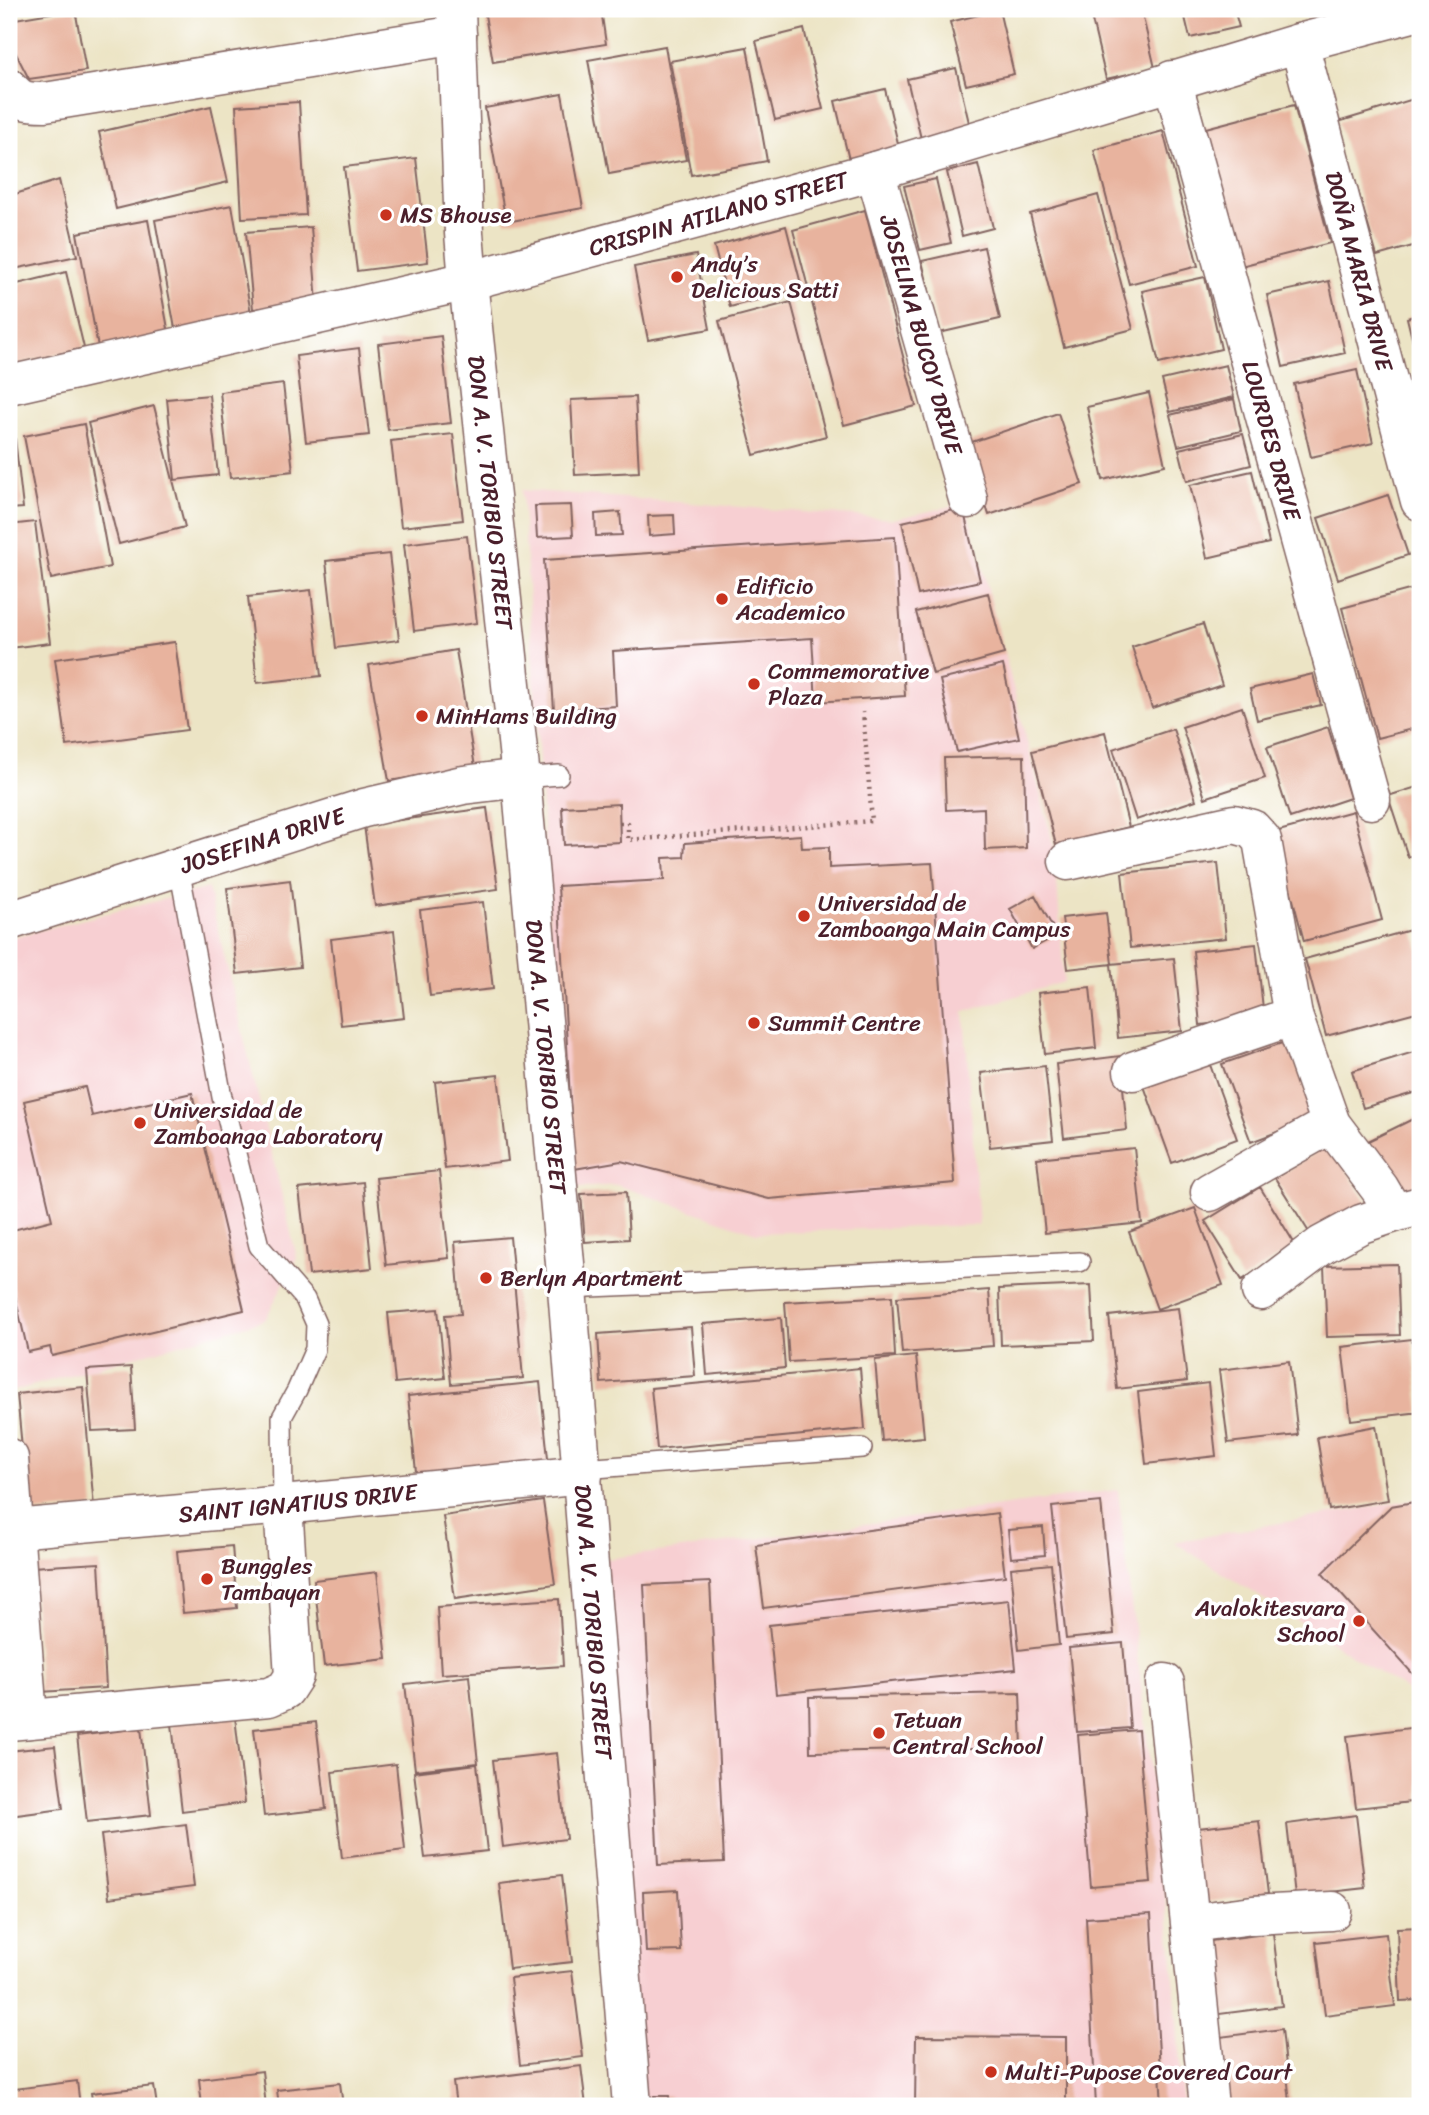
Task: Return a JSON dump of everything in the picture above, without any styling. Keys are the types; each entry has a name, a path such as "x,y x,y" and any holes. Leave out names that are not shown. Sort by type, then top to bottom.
{"street":[{"name":"CRISPIN ATILANO STREET","path":"9,385 468,281 875,171 1172,80 1420,11"},
{"path":"9,88 18,98 45,103 457,22"},
{"name":"DON A. V. TORIBIO STREET","path":"457,22 468,281 521,778 567,1288 632,2106"},
{"name":"DOÑA MARIA DRIVE","path":"1299,43 1420,501"},
{"name":"LOURDES DRIVE","path":"1172,80 1371,800"},
{"name":"JOSELINA BUCOY DRIVE","path":"875,171 968,499"},
{"name":"JOSEFINA DRIVE","path":"9,921 365,808 463,785 521,778"},
{"path":"1068,861 1234,824 1252,829 1262,840 1293,1016 1331,1124 1380,1189 1407,1209"},
{"path":"1133,1071 1293,1016"},
{"path":"1210,1192 1331,1124"},
{"path":"1261,1291 1322,1245 1361,1224 1407,1209"},
{"path":"9,1458 14,1529 18,1720 269,1697 285,1690 294,1676 283,1506"},
{"name":"SAINT IGNATIUS DRIVE","path":"14,1529 283,1506 582,1472"},
{"path":"1165,1683 1209,2106"},
{"path":"1191,1923 1253,1915 1332,1911"}],"lane":[{"path":"521,778 559,775"},
{"path":"179,868 222,1097 259,1247 306,1299 316,1324 315,1349 282,1417 283,1506"},
{"path":"567,1288 1080,1262"},
{"path":"582,1472 862,1448"}],"path":[{"path":"620,823 628,823 628,840 872,821 863,712"}],"shaded area":[{"name":"Universidad de Zamboanga Main Campus","path":"522,490 894,519 966,503 1055,851 1064,982 964,1012 979,1225 756,1233 617,1185 566,1189"},
{"path":"208,888 297,1258 265,1320 10,1392 9,938"},
{"name":"Tetuan Central School","path":"1118,1490 1172,1951 1183,2106 632,2106 599,1560"},
{"name":"Avalokitesvara School","path":"1420,1498 1420,1699 1174,1542"}],"building":[{"path":"75,9 86,71 29,79 9,40 9,20"},
{"path":"484,9 601,9 606,44 493,62"},
{"path":"1121,9 1141,9 1155,68 1106,79 1091,16"},
{"path":"1183,9 1234,9 1239,27 1190,38"},
{"path":"999,10 1014,74 966,85 950,22"},
{"path":"804,29 823,109 775,120 756,41"},
{"path":"665,46 686,160 609,174 588,60"},
{"path":"747,47 767,161 691,175 670,61"},
{"path":"956,68 971,131 922,143 907,79"},
{"path":"885,89 900,152 850,164 835,101"},
{"path":"562,94 583,208 506,222 485,108"},
{"path":"1420,97 1420,244 1377,256 1338,122"},
{"path":"299,102 306,215 242,218 236,106"},
{"path":"1294,105 1330,243 1237,267 1202,129"},
{"path":"211,106 228,182 116,209 99,132"},
{"path":"1163,131 1198,266 1129,284 1094,150"},
{"name":"MS Bhouse","path":"416,158 428,262 357,271 344,167"},
{"path":"978,164 993,228 962,236 947,172"},
{"path":"936,179 951,243 920,250 904,186"},
{"path":"59,180 77,256 9,270 9,196"},
{"path":"1098,195 1133,329 1064,347 1030,214"},
{"path":"232,205 252,319 176,334 155,220"},
{"path":"865,210 916,406 844,425 793,230"},
{"path":"148,220 169,334 98,347 77,233"},
{"path":"786,226 802,288 730,307 714,246"},
{"path":"311,227 317,303 253,309 246,232"},
{"path":"984,247 1000,319 939,333 922,261"},
{"path":"696,255 710,329 648,340 634,267"},
{"path":"66,272 84,348 9,366 9,286"},
{"path":"1205,277 1221,349 1159,364 1142,291"},
{"path":"1329,281 1345,353 1283,367 1267,295"},
{"path":"791,302 826,436 754,455 719,321"},
{"path":"1420,314 1420,367 1419,367 1407,318"},
{"path":"441,336 451,423 388,430 378,344"},
{"path":"359,348 369,435 306,442 296,356"},
{"path":"1226,365 1234,397 1170,412 1162,380"},
{"path":"1357,370 1373,443 1311,457 1294,384"},
{"path":"283,384 293,471 230,478 220,392"},
{"path":"1149,393 1165,465 1103,480 1087,407"},
{"path":"209,395 218,475 175,480 167,399"},
{"path":"635,397 639,472 575,475 571,400"},
{"path":"1234,399 1241,431 1178,446 1170,415"},
{"path":"154,406 185,527 119,544 88,423"},
{"path":"1058,413 1082,484 989,515 966,444"},
{"path":"9,421 13,421 23,508 9,509"},
{"path":"84,424 110,567 51,579 24,436"},
{"path":"453,434 463,520 401,527 391,441"},
{"path":"1243,434 1251,465 1187,481 1179,449"},
{"path":"1252,471 1269,543 1207,558 1190,485"},
{"path":"1388,495 1408,555 1338,579 1318,518"},
{"path":"571,505 573,536 537,538 535,506"},
{"path":"963,508 980,581 918,595 902,522"},
{"path":"620,512 622,535 596,536 595,514"},
{"path":"674,515 675,534 649,536 648,516"},
{"path":"35,522 50,643 9,648 9,525"},
{"path":"467,536 477,623 414,631 404,544"},
{"name":"Edificio Academico","path":"895,537 905,696 816,702 812,638 613,651 616,706 554,710 544,560"},
{"path":"389,554 399,640 336,648 326,561"},
{"path":"1420,587 1420,727 1377,738 1342,608"},
{"path":"311,590 321,676 257,683 248,597"},
{"path":"988,593 1004,654 933,674 916,612"},
{"path":"1203,624 1222,685 1152,708 1132,647"},
{"path":"175,642 187,730 67,746 55,659"},
{"name":"MinHams Building","path":"456,650 475,767 389,781 369,665"},
{"path":"1003,665 1019,738 957,752 940,680"},
{"path":"1313,674 1321,705 1257,720 1250,689"},
{"path":"1242,707 1265,778 1205,798 1182,727"},
{"path":"9,719 16,741 9,743"},
{"path":"1328,727 1350,798 1290,818 1267,747"},
{"path":"1173,729 1196,800 1136,820 1113,749"},
{"path":"1105,732 1129,827 1056,845 1032,751"},
{"path":"1024,756 1026,848 985,850 984,808 946,810 944,758"},
{"path":"1420,786 1420,853 1408,857 1388,796"},
{"path":"619,804 620,842 564,845 562,807"},
{"path":"487,808 498,889 375,906 364,825"},
{"path":"1353,811 1382,920 1304,941 1275,832"},
{"name":"Summit Centre","path":"801,835 802,848 829,847 829,868 932,863 955,1183 769,1199 621,1161 574,1169 558,886 664,880 663,858 684,857 685,843"},
{"path":"1218,863 1226,938 1130,948 1122,873"},
{"path":"290,880 300,967 237,974 227,888"},
{"path":"1035,895 1057,935 1032,949 1010,909"},
{"path":"483,902 493,989 430,996 420,910"},
{"path":"1106,913 1112,964 1068,969 1062,918"},
{"path":"1414,929 1420,954 1420,1011 1326,1036 1305,959"},
{"path":"394,931 404,1018 341,1025 331,939"},
{"path":"1256,944 1264,1018 1200,1025 1193,951"},
{"path":"1174,958 1182,1031 1118,1038 1111,964"},
{"path":"1090,987 1096,1048 1045,1054 1038,993"},
{"path":"1288,1041 1316,1117 1251,1142 1222,1064"},
{"path":"1420,1050 1420,1091 1363,1108 1352,1071"},
{"path":"1120,1056 1127,1130 1064,1138 1056,1064"},
{"path":"1209,1062 1237,1139 1172,1163 1144,1086"},
{"path":"1045,1066 1053,1140 990,1147 981,1073"},
{"path":"498,1075 508,1161 445,1169 435,1082"},
{"path":"85,1087 92,1116 192,1093 244,1310 52,1356 50,1347 28,1352 9,1270 9,1231 52,1220 24,1101"},
{"path":"1419,1116 1420,1191 1396,1203 1366,1142"},
{"path":"1330,1144 1367,1203 1312,1237 1275,1178"},
{"path":"1134,1148 1142,1223 1045,1233 1037,1158"},
{"path":"439,1171 449,1258 386,1265 376,1178"},
{"path":"363,1182 372,1268 309,1275 299,1189"},
{"path":"1260,1187 1296,1246 1242,1280 1205,1221"},
{"path":"626,1192 629,1239 585,1242 581,1194"},
{"path":"1195,1208 1223,1285 1157,1309 1129,1232"},
{"name":"Berlyn Apartment","path":"510,1237 523,1378 451,1384 445,1315 461,1314 455,1242"},
{"path":"1397,1264 1400,1335 1327,1337 1324,1266"},
{"path":"1091,1285 1094,1341 1001,1345 999,1289"},
{"path":"989,1290 993,1346 902,1353 897,1297"},
{"path":"892,1296 895,1356 789,1362 785,1302"},
{"path":"1178,1308 1187,1381 1117,1389 1109,1316"},
{"path":"438,1309 445,1378 395,1383 388,1313"},
{"path":"781,1318 785,1368 707,1375 703,1324"},
{"path":"691,1327 695,1376 601,1383 598,1334"},
{"path":"1412,1339 1420,1412 1351,1420 1342,1347"},
{"path":"916,1356 924,1437 882,1441 875,1360"},
{"path":"1289,1361 1298,1435 1228,1443 1219,1370"},
{"path":"131,1367 135,1429 92,1431 87,1370"},
{"path":"860,1368 865,1429 657,1449 651,1388"},
{"path":"540,1382 549,1468 417,1481 408,1396"},
{"path":"1208,1383 1216,1456 1146,1464 1138,1392"},
{"path":"83,1387 94,1507 28,1513 17,1394"},
{"path":"1376,1426 1388,1500 1329,1510 1317,1437"},
{"path":"543,1501 555,1584 455,1599 443,1516"},
{"path":"1420,1501 1420,1682 1322,1573 1391,1506"},
{"path":"1101,1502 1114,1634 1066,1639 1052,1507"},
{"path":"997,1513 1005,1576 764,1608 756,1545"},
{"path":"1043,1527 1045,1555 1011,1558 1008,1530"},
{"name":"Bunggles Tambayan","path":"232,1546 237,1608 183,1613 177,1551"},
{"path":"99,1563 106,1688 40,1692 32,1567"},
{"path":"1051,1564 1059,1645 1019,1650 1011,1568"},
{"path":"377,1572 387,1659 324,1666 314,1580"},
{"path":"710,1582 724,1862 658,1865 644,1585"},
{"path":"559,1599 563,1666 441,1674 437,1607"},
{"path":"1009,1600 1016,1669 776,1694 769,1625"},
{"path":"1123,1643 1130,1728 1077,1732 1069,1648"},
{"path":"469,1676 478,1763 415,1770 405,1684"},
{"path":"1020,1693 1022,1748 810,1752 809,1697"},
{"path":"235,1717 245,1803 182,1811 172,1724"},
{"path":"316,1722 326,1809 264,1816 254,1729"},
{"path":"1417,1727 1420,1801 1356,1808 1347,1736"},
{"path":"141,1728 151,1815 87,1822 77,1736"},
{"path":"1138,1730 1151,1882 1091,1887 1078,1735"},
{"path":"55,1746 63,1809 9,1816 9,1751"},
{"path":"557,1753 566,1839 503,1847 493,1760"},
{"path":"396,1764 405,1850 342,1858 332,1772"},
{"path":"477,1764 487,1851 425,1858 414,1772"},
{"path":"1356,1815 1365,1888 1295,1896 1287,1824"},
{"path":"1259,1821 1268,1894 1198,1903 1190,1829"},
{"path":"186,1824 194,1887 109,1898 101,1835"},
{"path":"562,1875 572,1962 509,1969 499,1883"},
{"path":"678,1890 681,1951 646,1952 643,1892"},
{"path":"1151,1914 1162,2106 1096,2106 1086,1918"},
{"path":"1420,1927 1420,2000 1400,2001 1397,1928"},
{"path":"1273,1933 1282,2006 1212,2015 1203,1942"},
{"path":"1386,1934 1395,2006 1325,2015 1316,1942"},
{"path":"572,1971 583,2057 520,2065 510,1978"},
{"path":"1282,2029 1290,2102 1220,2106 1212,2038"},
{"name":"Multi-Pupose Covered Court","path":"916,2036 1066,2037 1066,2106 915,2106"},
{"path":"581,2066 586,2106 456,2106 453,2082"},
{"path":"262,2071 266,2106 202,2106 199,2079"},
{"path":"77,2081 80,2106 16,2106 14,2089"},
{"path":"340,2083 343,2106 279,2106 277,2090"},
{"path":"154,2086 157,2106 93,2106 91,2093"},
{"path":"654,2096 669,2096 670,2106 654,2106"}],"place":[{"name":"MS Bhouse","path":"386,215"},
{"name":"Andy’s Delicious Satti","path":"677,277"},
{"name":"Edificio Academico","path":"722,599"},
{"name":"Commemorative Plaza","path":"754,684"},
{"name":"MinHams Building","path":"422,716"},
{"name":"Universidad de Zamboanga Main Campus","path":"804,916"},
{"name":"Summit Centre","path":"754,1023"},
{"name":"Universidad de Zamboanga Laboratory","path":"140,1123"},
{"name":"Berlyn Apartment","path":"486,1278"},
{"name":"Bunggles Tambayan","path":"207,1579"},
{"name":"Avalokitesvara School","path":"1359,1621"},
{"name":"Tetuan Central School","path":"879,1733"},
{"name":"Multi-Pupose Covered Court","path":"991,2072"}]}
